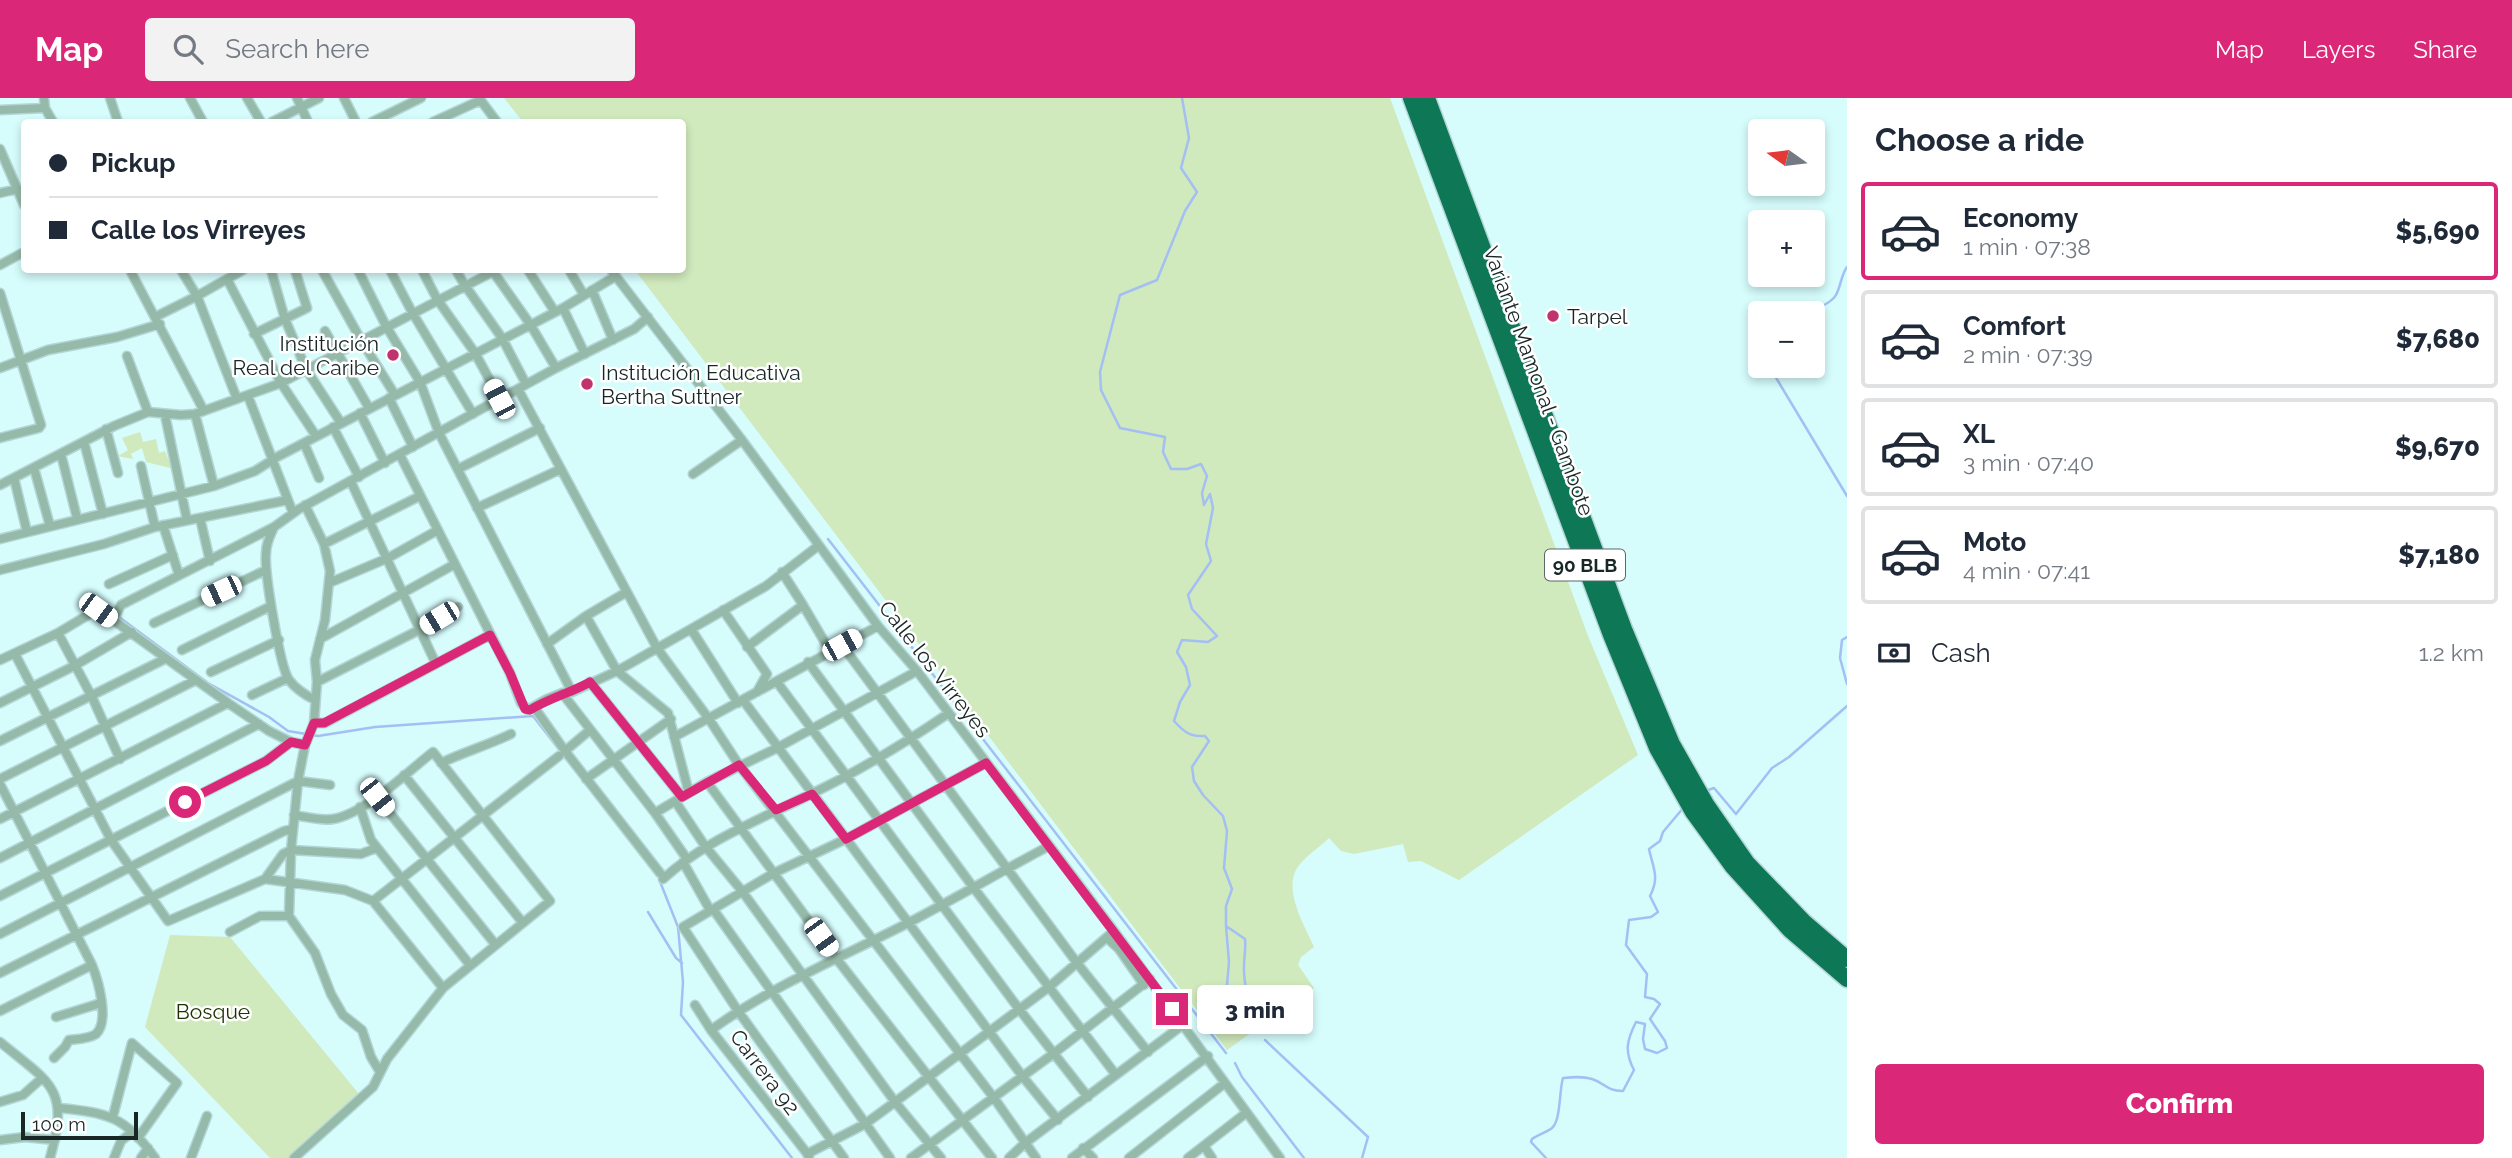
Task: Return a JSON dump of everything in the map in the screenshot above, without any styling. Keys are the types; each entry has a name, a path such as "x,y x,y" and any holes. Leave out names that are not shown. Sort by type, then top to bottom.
{"highway":[{"name":"Variante Mamonal - Gambote","path":"1411,98 1611,635 1657,748 1693,812 1733,867 1790,930 1847,979"},
{"path":"1427,98 1606,583 1646,687 1672,744 1727,838 1747,863 1804,922 1847,960"}],"street":[{"path":"44,98 45,108 51,119"},
{"path":"110,98 117,119"},
{"path":"190,98 198,119"},
{"path":"247,98 259,119"},
{"path":"297,98 307,119"},
{"path":"278,119 319,98"},
{"path":"344,98 354,119"},
{"path":"378,119 421,98"},
{"path":"439,119 480,99 495,119"},
{"path":"0,110 45,108"},
{"path":"0,149 21,197"},
{"path":"0,193 18,189"},
{"path":"0,265 21,254"},
{"path":"132,273 200,412 214,486"},
{"path":"183,273 197,296 237,399"},
{"path":"0,369 48,350 117,337 157,320 238,273"},
{"path":"272,273 285,319 306,369 337,425 371,522 436,664"},
{"path":"254,334 307,308 296,273"},
{"path":"324,273 392,397 413,447"},
{"path":"360,273 386,326 420,382 439,433 572,692"},
{"path":"392,273 473,414"},
{"path":"424,273 437,299 475,352 499,399"},
{"path":"458,273 502,338 526,384"},
{"path":"0,485 106,429 148,412 165,415 200,412 281,383 487,273"},
{"path":"495,273 556,368"},
{"path":"530,273 559,310 585,354"},
{"path":"571,273 584,295"},
{"path":"0,539 149,500 181,495 255,471 316,436 559,310 614,273"},
{"name":"Calle los Virreyes","path":"614,273 742,440 818,546 917,671 1049,846 1110,934 1184,1024 1280,1158"},
{"path":"227,279 281,383 316,436"},
{"path":"592,290 613,340"},
{"path":"0,293 41,425 39,428 0,438"},
{"path":"113,620 121,605 274,527 305,505 526,384 634,329 648,317"},
{"path":"325,331 369,408"},
{"path":"127,356 148,412"},
{"path":"518,389 625,593 657,648 739,765 994,1098 1036,1158"},
{"path":"248,396 293,513"},
{"path":"360,413 385,463"},
{"path":"165,415 187,520"},
{"path":"458,468 540,428"},
{"path":"106,429 118,473"},
{"path":"693,474 742,440"},
{"path":"84,442 103,514"},
{"path":"304,443 319,478"},
{"path":"61,454 77,518"},
{"path":"400,455 510,673 524,708 530,710 562,693 572,692 617,671 691,629 766,586 818,546"},
{"path":"141,466 149,500 179,575"},
{"path":"34,468 50,526"},
{"path":"477,508 561,469"},
{"path":"14,478 27,532"},
{"path":"324,544 420,496"},
{"path":"0,570 104,544 159,526 288,500"},
{"path":"305,505 324,544 330,571 325,620 315,663 317,682 312,727 298,781 291,850 289,916 315,953 331,994 343,1015 362,1030 371,1057 380,1072"},
{"path":"200,518 210,561"},
{"path":"274,527 268,540 266,570 271,606 288,678 299,691 314,700"},
{"path":"329,583 388,558 438,530"},
{"path":"109,584 173,555"},
{"path":"320,639 455,564"},
{"path":"155,623 266,570"},
{"path":"782,572 830,651"},
{"path":"547,644 625,593"},
{"path":"747,647 803,605"},
{"path":"182,650 271,606"},
{"path":"317,682 458,607"},
{"path":"0,660 58,633 98,610 259,724 291,742 306,743"},
{"path":"723,610 767,674 776,682 1019,1009 1088,1097"},
{"path":"586,616 617,671 663,708 671,719 682,797"},
{"path":"674,737 878,625"},
{"path":"691,629 740,701 1058,1120"},
{"path":"0,703 74,666 132,632"},
{"path":"58,633 92,697 120,759"},
{"path":"312,727 490,635"},
{"path":"211,672 279,640"},
{"path":"842,645 1077,963 1149,1052"},
{"path":"15,654 111,840 128,869 167,921 265,879 284,854 291,850 361,854 376,848"},
{"path":"0,741 165,659"},
{"path":"808,662 1116,1075"},
{"path":"655,813 707,782 777,748 917,671"},
{"path":"757,692 767,674"},
{"path":"252,695 288,678"},
{"path":"54,1058 69,1040 98,1032 102,1022 101,991 92,965 0,782 196,680"},
{"path":"590,682 640,741 682,797 705,846 742,891 895,1102 941,1158"},
{"path":"562,693 655,813 712,910 890,1158"},
{"path":"0,819 228,703"},
{"path":"534,707 562,754 586,779 664,878 705,846 812,794 911,739 949,713"},
{"path":"586,779 671,719"},
{"path":"0,858 259,724"},
{"path":"373,901 590,730"},
{"path":"441,763 511,734"},
{"path":"0,895 266,761 291,742"},
{"path":"294,815 330,819 360,807 377,797 433,752 550,901 443,988 387,1059 373,1087 295,1158"},
{"path":"844,1158 738,1011 683,927 774,873 846,839 986,763"},
{"path":"404,775 523,923"},
{"path":"0,934 298,781 330,785"},
{"path":"707,782 836,958 992,1158"},
{"path":"377,797 495,944"},
{"path":"360,807 370,840 470,965"},
{"path":"0,973 149,896 284,831 293,830"},
{"path":"711,1030 738,1011 803,975 909,923 1049,846"},
{"path":"265,879 345,890 373,901 443,988"},
{"path":"230,932 260,916 289,916"},
{"path":"809,1156 865,1124 895,1102 1049,987 1110,934"},
{"path":"0,1011 92,965"},
{"path":"911,1158 1054,1054 1147,982"},
{"path":"56,1017 101,1003"},
{"name":"Carrera 92","path":"695,1004 711,1030 809,1156"},
{"path":"1009,1158 1025,1143 1184,1024"},
{"path":"0,1042 42,1078 57,1097 59,1108 50,1158"},
{"path":"113,1116 132,1043 177,1083 135,1135 121,1141 114,1158"},
{"path":"1072,1158 1208,1056"},
{"path":"0,1102 23,1095 42,1078"},
{"path":"1129,1158 1225,1083"},
{"path":"59,1108 113,1116 135,1135 155,1158"},
{"path":"1188,1158 1246,1113"},
{"path":"191,1158 207,1116"},
{"path":"0,1140 25,1137 55,1140"},
{"path":"1204,1146 1212,1158"},
{"path":"141,1158 148,1148"},
{"path":"1083,1148 1093,1158"}],"green space":[{"path":"504,98 1390,98 1588,636 1638,755 1459,880 1421,861 1408,862 1403,844 1354,854 1341,851 1329,838 1300,864 1293,877 1292,887 1301,919 1314,947 1301,957 1298,965 1314,988 1227,1050 637,273 686,273 686,119 521,119"},
{"path":"140,432 143,442 156,439 159,453 165,451 171,466 176,465 178,470 146,462 142,448 131,454 133,459 118,456 128,450 122,438"},
{"name":"Bosque","path":"170,935 230,937 359,1094 289,1158 270,1158 145,1027"}],"waterway":[{"path":"1182,98 1189,138 1181,168 1197,192 1185,211 1157,280 1120,295 1100,372 1101,390 1120,428 1165,437 1163,452 1171,469 1187,469 1201,464 1207,476 1202,493 1204,505 1210,494 1213,508 1206,544 1211,561 1188,595 1192,609 1217,636 1208,642 1182,640 1177,652 1186,667 1190,685 1180,702 1174,721 1188,733 1205,736 1209,741 1192,767 1194,781 1223,816 1227,831 1224,868 1232,889 1226,906 1226,926 1245,939 1245,982 1257,1028"},
{"path":"1825,304 1838,292 1847,267"},
{"path":"1776,378 1847,496"},
{"path":"828,539 1226,1053"},
{"path":"119,617 208,683 269,717 288,731 318,736 375,727 533,716 561,752"},
{"path":"1847,637 1842,640 1840,658 1847,684"},
{"path":"1708,790 1714,788 1736,814 1772,768 1789,757 1847,706"},
{"path":"1546,1158 1531,1142 1555,1124 1563,1078 1588,1078 1613,1090 1623,1091 1634,1070 1628,1046 1636,1022 1645,1024 1645,1049 1657,1053 1667,1048 1650,1019 1660,1004 1645,997 1647,974 1626,945 1629,920 1651,917 1658,912 1650,896 1655,878 1649,849 1660,841 1663,832 1684,807"},
{"path":"659,879 678,927 683,982 681,1015 792,1158"},
{"path":"648,912 676,958 682,963"},
{"path":"1212,1034 1225,1008 1229,962 1226,926"},
{"path":"1265,1040 1368,1137 1362,1158"},
{"path":"1235,1063 1242,1077 1304,1158"}],"place":[{"name":"Tarpel","path":"1553,316"},
{"name":"Institución Real del Caribe","path":"393,355"},
{"name":"Institución Educativa Bertha Suttner","path":"587,384"}],"route":[{"path":"185,802 266,761 291,742 305,745 314,723 324,723 490,635 525,709 530,710 547,699 572,692 590,682 640,741 682,797 739,765 776,810 812,794 846,839 986,763 1172,1009"}]}
